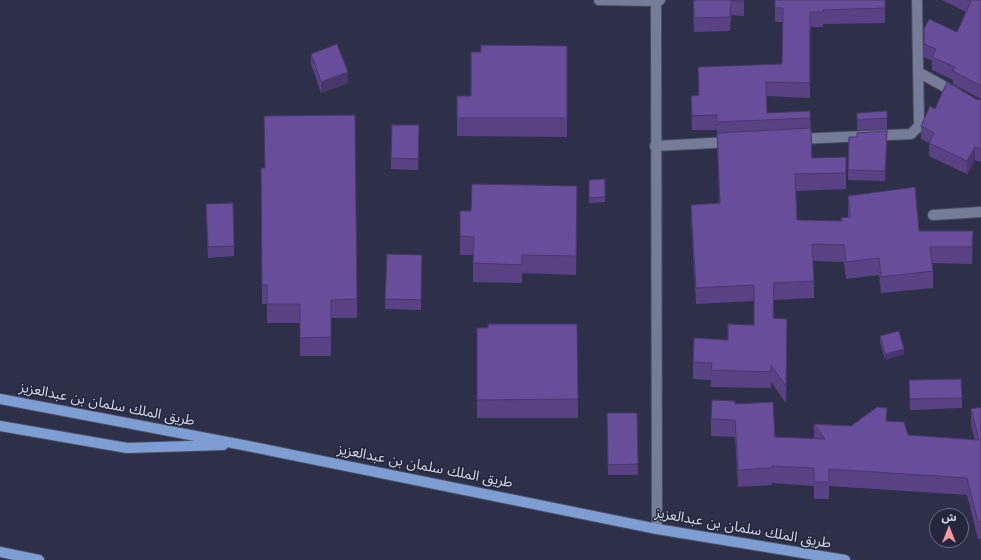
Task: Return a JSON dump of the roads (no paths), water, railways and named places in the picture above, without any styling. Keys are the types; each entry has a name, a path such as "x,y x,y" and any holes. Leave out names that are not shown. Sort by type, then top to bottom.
{"main road":[{"name":"طريق الملك سلمان بن عبدالعزيز","path":"0,399 243,445 657,529 845,560"},
{"path":"0,426 127,448 243,445"},
{"path":"0,552 40,560"}],"street":[{"path":"599,0 657,0 655,146 657,529"},
{"path":"787,140 911,134 919,126 917,0"},
{"path":"918,72 962,96"},
{"path":"655,146 740,142"},
{"path":"933,215 981,212"}]}
